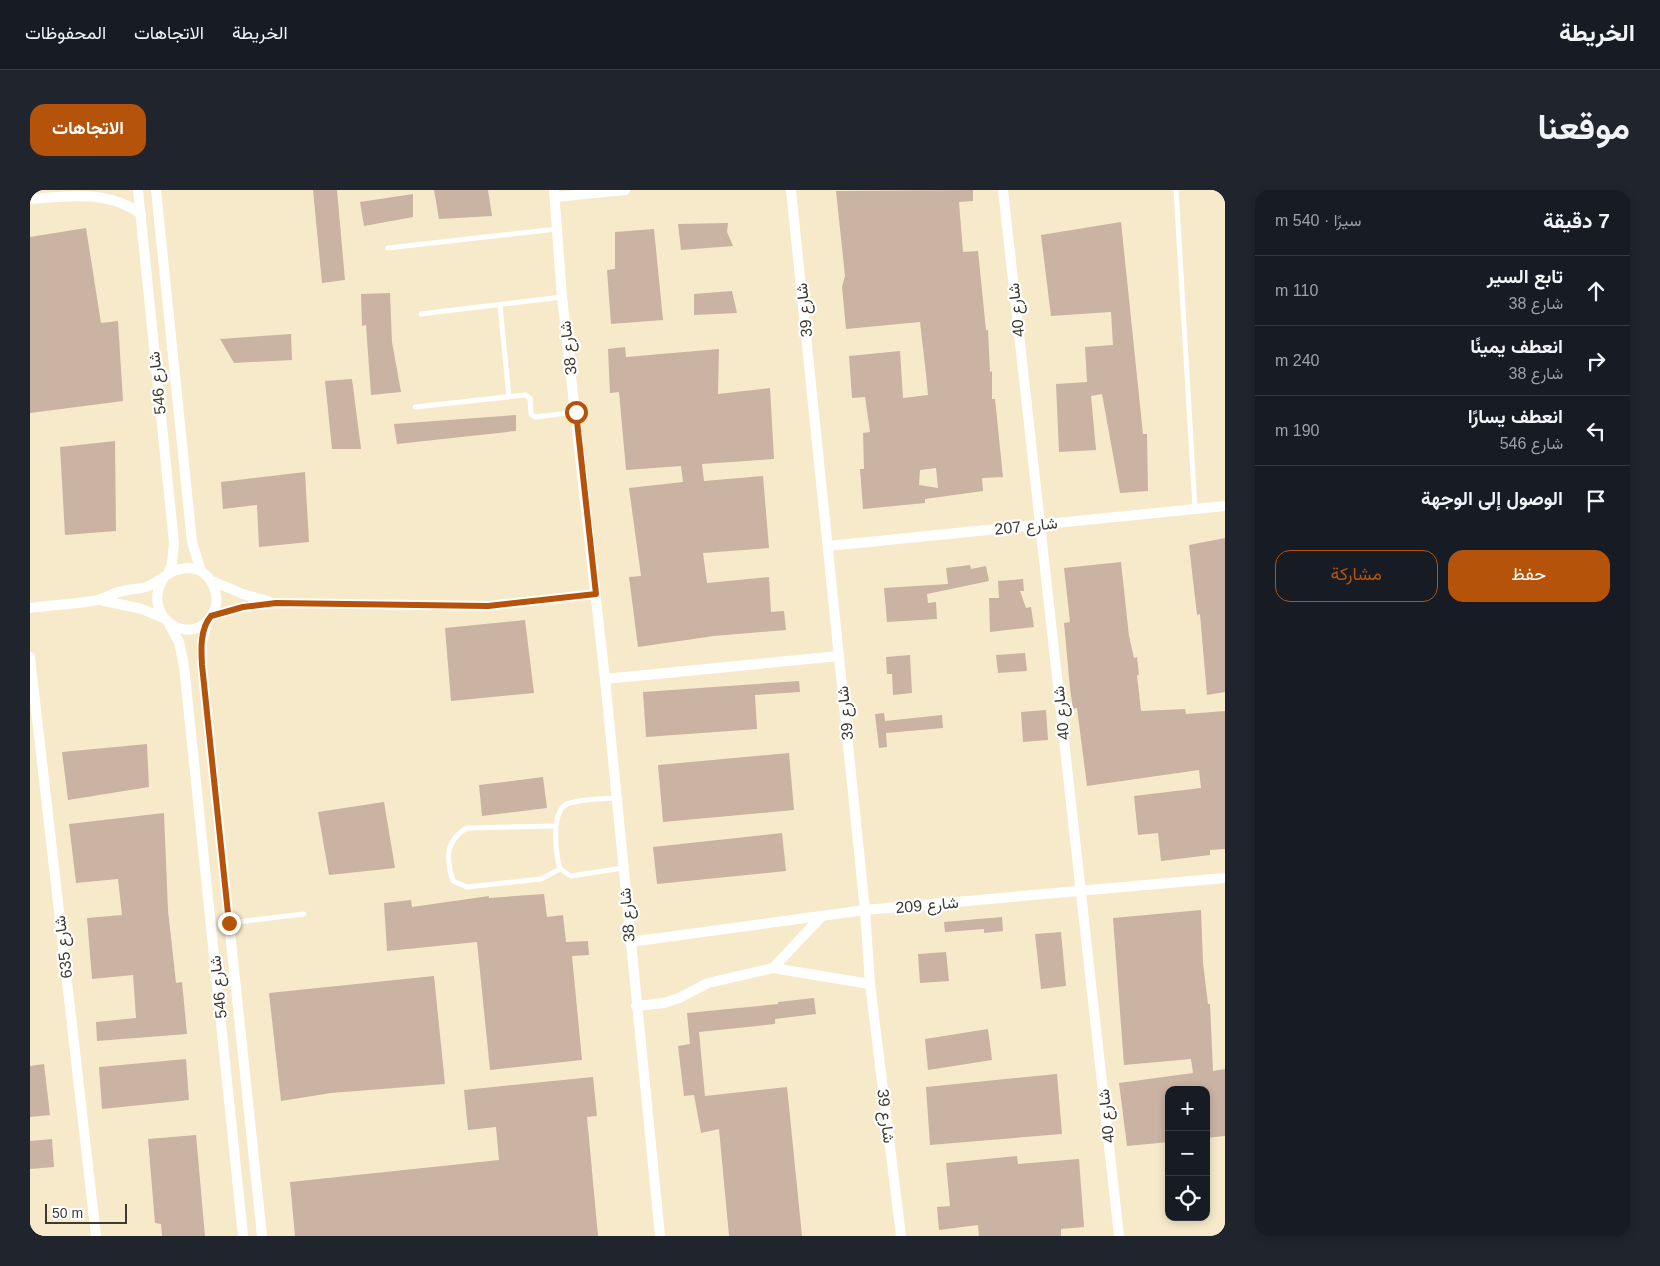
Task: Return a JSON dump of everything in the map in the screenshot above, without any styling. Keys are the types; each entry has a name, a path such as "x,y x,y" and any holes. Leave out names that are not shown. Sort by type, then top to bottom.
{"street":[{"name":"شارع 546","path":"138,190 174,543 172,564 166,577"},
{"name":"شارع 546","path":"156,190 192,542 200,571"},
{"path":"554,193 625,190"},
{"name":"شارع 39","path":"792,190 865,910 870,984 901,1236"},
{"name":"شارع 40","path":"1003,190 1119,1236"},
{"path":"30,199 108,192 124,200 141,214"},
{"name":"شارع 38","path":"554,193 562,297 605,680 660,1236"},
{"name":"شارع 207","path":"828,546 1225,506"},
{"path":"30,608 100,600 122,591 144,588 187,568 200,571 212,581 243,594 276,603"},
{"path":"166,577 156,599 166,620"},
{"path":"210,618 217,602 217,595 212,581"},
{"path":"100,600 142,609 184,629 192,628 210,618 243,607 276,603 488,606 596,594"},
{"name":"شارع 546","path":"210,618 202,642 202,665 262,1236"},
{"name":"شارع 546","path":"166,620 179,642 184,666 243,1236"},
{"path":"605,680 839,656"},
{"name":"شارع 635","path":"30,657 96,1236"},
{"name":"شارع 209","path":"630,942 865,910 1225,878"},
{"path":"773,968 822,916"},
{"path":"636,1006 664,1003 679,998 708,983 773,968 870,984"}],"lane":[{"path":"1176,190 1195,508"},
{"path":"388,248 557,229"},
{"path":"421,314 562,297"},
{"path":"500,305 509,396"},
{"path":"416,407 524,395 530,398 530,414 535,417 576,412"},
{"path":"616,798 566,805 560,811 556,826 556,845 560,869 571,876 623,868"},
{"path":"556,826 467,828 455,835 449,844 449,871 452,881 467,887 541,879 560,869"},
{"path":"229,923 304,914"}],"shaded area":[{"path":"30,190 1225,190 1225,1236 30,1236"}],"building":[{"path":"313,190 337,190 345,280 322,283"},
{"path":"434,190 488,190 492,216 439,219"},
{"path":"973,190 973,201 959,202 963,252 978,251 986,330 988,330 990,372 992,371 992,399 995,399 1003,477 982,478 983,491 925,499 925,503 863,509 860,469 864,469 863,433 870,432 865,397 852,398 849,356 900,351 903,398 928,395 920,322 846,329 842,287 845,276 836,191","holes":["936,468 938,488 919,485 920,470"]},
{"path":"413,194 413,217 364,226 360,202"},
{"path":"1121,222 1143,434 1147,434 1148,491 1120,493 1102,394 1091,396 1096,450 1059,452 1056,384 1087,382 1085,347 1113,345 1111,312 1051,316 1041,235"},
{"path":"728,223 727,232 733,246 681,250 678,224"},
{"path":"86,228 101,323 118,321 123,401 30,413 30,237"},
{"path":"654,229 663,320 611,324 607,270 615,269 615,232"},
{"path":"732,291 737,313 694,315 694,294"},
{"path":"390,293 392,342 401,392 371,395 366,325 362,326 361,294"},
{"path":"291,334 292,360 234,363 220,339"},
{"path":"625,347 626,357 719,349 718,394 770,388 774,459 702,464 704,481 763,476 769,548 703,553 707,583 769,577 771,612 784,611 786,630 714,636 638,647 629,577 641,576 629,488 683,482 681,466 626,470 619,392 610,393 608,349"},
{"path":"352,379 361,449 332,449 325,381"},
{"path":"516,415 516,431 397,444 394,424"},
{"path":"115,441 116,531 65,535 60,447"},
{"path":"305,472 309,542 259,547 257,505 223,509 221,482"},
{"path":"1225,538 1225,692 1207,695 1200,614 1197,615 1189,545"},
{"path":"1121,562 1129,636 1134,658 1137,657 1141,711 1185,709 1186,714 1225,711 1225,849 1210,850 1210,855 1161,861 1158,833 1138,835 1134,796 1201,788 1199,770 1087,786 1077,708 1073,709 1070,688 1064,623 1070,622 1064,568"},
{"path":"970,565 971,569 986,566 989,581 927,594 928,603 936,602 937,619 887,622 884,588 948,584 946,568"},
{"path":"1023,579 1024,591 1020,591 1026,608 1031,607 1034,627 990,632 989,598 999,598 998,581"},
{"path":"525,620 534,693 451,701 445,628"},
{"path":"1025,653 1027,671 998,673 996,655"},
{"path":"910,655 912,693 893,695 892,674 887,674 886,657"},
{"path":"799,681 800,692 755,695 757,729 646,737 643,692"},
{"path":"1046,710 1048,740 1023,742 1021,712"},
{"path":"884,713 885,721 942,715 943,728 886,733 887,747 879,748 875,714"},
{"path":"147,744 149,787 68,800 62,752"},
{"path":"789,753 794,810 663,822 658,765"},
{"path":"543,777 547,808 482,816 479,785"},
{"path":"384,802 395,868 329,875 318,812"},
{"path":"164,813 168,910 176,983 182,982 187,1034 97,1041 96,1022 136,1018 133,975 92,979 87,918 122,915 118,879 76,883 69,824"},
{"path":"782,833 786,871 657,884 653,847"},
{"path":"544,894 547,917 563,915 566,942 588,941 589,955 572,956 582,1060 490,1070 477,942 387,951 384,903 411,900 412,907 489,896 489,898"},
{"path":"1201,910 1203,963 1208,1004 1210,1004 1213,1071 1225,1069 1225,1136 1210,1138 1210,1086 1165,1086 1165,1142 1127,1146 1119,1083 1193,1073 1191,1059 1124,1065 1113,918"},
{"path":"1002,917 1003,931 984,933 984,929 945,932 944,922"},
{"path":"1061,932 1066,986 1041,989 1035,934"},
{"path":"946,952 949,981 920,983 918,954"},
{"path":"434,976 445,1084 331,1093 281,1101 269,993"},
{"path":"814,998 816,1014 775,1019 775,1024 699,1032 705,1096 787,1087 802,1236 729,1236 719,1129 701,1133 694,1095 684,1096 678,1046 690,1044 687,1013 778,1004 778,1002"},
{"path":"988,1029 992,1060 928,1070 925,1039"},
{"path":"186,1059 189,1100 102,1109 99,1067"},
{"path":"44,1064 50,1115 30,1117 30,1066"},
{"path":"1057,1074 1062,1134 930,1145 926,1087"},
{"path":"593,1077 597,1116 587,1117 598,1236 295,1236 290,1182 499,1160 496,1127 468,1130 464,1090"},
{"path":"196,1135 205,1236 162,1236 161,1224 155,1223 148,1139"},
{"path":"52,1139 54,1167 30,1169 30,1141"},
{"path":"1017,1156 1018,1164 1079,1159 1084,1227 1061,1229 1061,1236 979,1236 978,1225 939,1230 937,1207 950,1206 946,1163"}],"route":[{"path":"229,923 201,653 204,630 208,620 211,616 243,607 276,603 488,606 596,594 576,412"}]}
